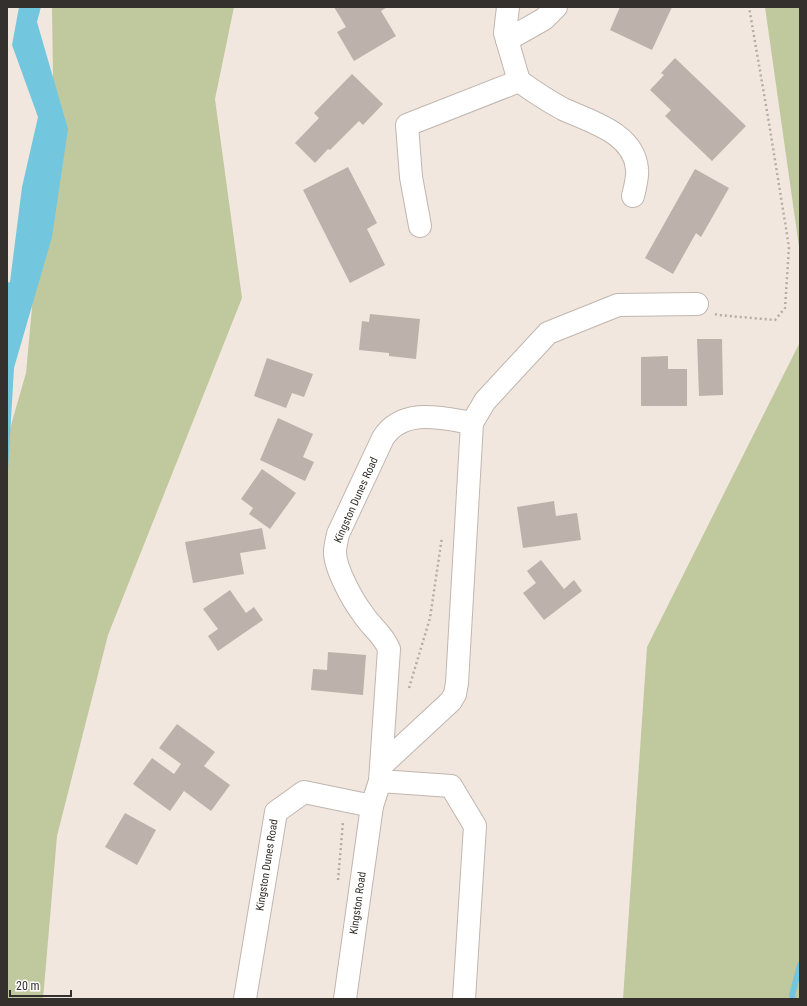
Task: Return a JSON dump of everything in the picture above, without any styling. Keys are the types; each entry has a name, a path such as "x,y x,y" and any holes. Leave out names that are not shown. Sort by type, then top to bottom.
{"street":[{"path":"508,7 505,33 519,81 563,109 602,125 624,142 636,159 638,170 633,196"},
{"path":"507,40 544,19 556,7"},
{"path":"420,226 411,177 407,125 519,81"},
{"name":"Kingston Dunes Road","path":"381,773 455,694 472,423 485,401 548,332 618,305 697,304"},
{"name":"Kingston Dunes Road","path":"245,999 276,812 304,792 372,806 381,773 389,649 386,641 380,633 363,615 345,584 334,554 338,534 383,438 392,427 408,419 428,416 472,423"},
{"path":"381,773 451,786 475,826 464,999"},
{"name":"Kingston Road","path":"345,999 372,806"}],"path":[{"path":"697,304 718,315 775,320 785,308 789,247 749,7"}],"green space":[{"path":"52,7 234,7 215,99 242,298 108,635 57,836 43,999 7,999 7,439 26,373 53,78"},
{"path":"765,7 800,7 800,254"},
{"path":"800,342 800,999 623,999 647,647"}],"water":[{"path":"19,7 41,7 37,22 68,129 52,237 14,368 7,488 7,283 10,282 22,187 38,117 12,45"}],"building":[{"path":"334,7 387,7 381,11 396,36 354,61 337,32 346,27"},
{"path":"620,7 672,7 652,50 610,30"},
{"path":"675,58 746,126 712,161 665,116 671,110 650,90 664,75 661,73"},
{"path":"352,74 383,104 363,125 359,121 315,163 295,143 319,118 314,113"},
{"path":"348,167 377,223 367,229 385,265 350,283 303,190"},
{"path":"695,169 729,188 701,237 696,233 673,274 645,258"},
{"path":"370,314 420,319 416,359 389,356 389,353 359,350 362,321 369,322"},
{"path":"697,339 722,339 723,395 699,396"},
{"path":"668,356 668,369 687,369 687,406 641,406 641,357"},
{"path":"267,358 313,374 304,397 292,393 286,408 254,396"},
{"path":"278,418 313,434 303,457 314,462 305,481 260,460"},
{"path":"262,469 296,493 270,529 249,514 253,508 241,499"},
{"path":"554,501 556,516 577,513 581,540 523,548 517,507"},
{"path":"262,528 266,549 240,553 244,574 193,583 185,542"},
{"path":"541,560 564,589 574,580 582,591 544,620 523,593 536,583 527,571"},
{"path":"230,590 246,613 254,607 263,620 218,651 208,636 218,629 203,609"},
{"path":"328,652 366,655 363,695 311,690 313,669 327,670"},
{"path":"177,724 215,752 204,766 230,785 211,811 184,791 170,811 133,784 152,758 174,774 181,764 159,748"},
{"path":"125,813 156,830 137,865 105,847"}],"waterway":[{"path":"793,999 792,995 800,965"}]}
